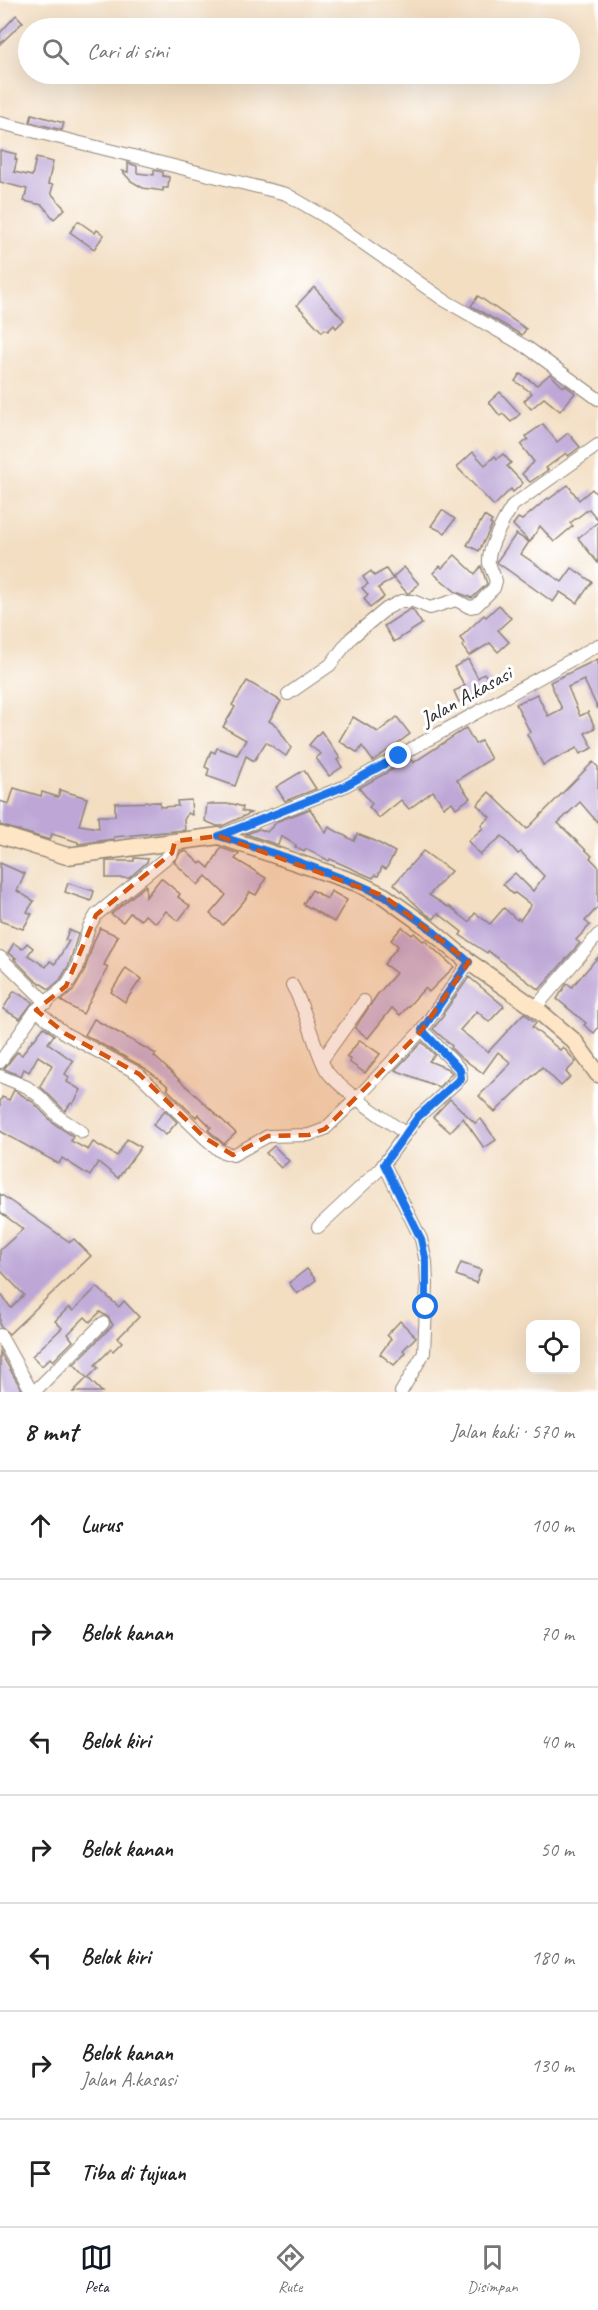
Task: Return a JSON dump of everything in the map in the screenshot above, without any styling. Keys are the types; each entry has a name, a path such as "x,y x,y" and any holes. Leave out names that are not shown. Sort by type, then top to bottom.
{"main road":[{"path":"0,835 67,856 128,850 219,836 285,857 357,884 384,896 428,927 469,962 536,1008 574,1041 598,1074"}],"street":[{"path":"0,123 286,194 324,216 444,300 528,348 598,399"},
{"path":"288,694 330,665 351,638 386,609 401,602 412,601 430,608 437,608 456,600 469,607 476,606 494,588 496,581 489,561 490,554 504,518 513,505 598,445"},
{"name":"Jalan A.kasasi","path":"219,836 343,787 598,645"},
{"path":"0,1062 36,1010 66,986 76,968 96,915 172,853 175,841"},
{"path":"536,1008 598,935"},
{"path":"0,957 47,1003"},
{"path":"36,1010 66,1034 139,1074 220,1151 233,1155 268,1136 309,1135 328,1126 422,1030 469,962"},
{"path":"292,985 305,1011 326,1071 357,1098 405,1133"},
{"path":"322,1060 364,1001"},
{"path":"318,1227 379,1169 405,1133 427,1108 455,1086 461,1078 460,1070 422,1030"},
{"path":"0,1076 27,1087 59,1117 82,1132"},
{"path":"379,1169 421,1239 426,1262 428,1284 424,1353 400,1392"},
{"path":"0,1335 33,1392 103,1323"}],"highlighted area":[{"path":"219,836 384,896 469,962 422,1030 325,1129 309,1135 268,1136 233,1155 205,1138 139,1074 66,1034 36,1010 66,986 96,915 172,853 175,841"}],"building":[{"path":"16,15 19,18 18,27 0,44 0,33"},
{"path":"32,114 64,123 62,130 30,122"},
{"path":"0,150 16,154 14,172 32,176 36,158 53,162 48,184 53,185 51,193 65,209 54,219 42,205 24,201 27,189 0,182"},
{"path":"128,163 137,166 137,173 154,175 154,170 163,172 163,176 169,177 168,188 163,188 163,191 143,188 131,181 122,171 128,172"},
{"path":"78,221 95,233 97,230 104,235 94,249 70,232"},
{"path":"314,287 344,320 336,328 334,325 328,331 325,329 322,332 297,305"},
{"path":"478,296 526,329 522,335 471,306"},
{"path":"520,374 537,385 550,374 563,387 565,385 575,393 560,411 544,398 531,409 524,401 532,393 515,381"},
{"path":"500,392 520,414 511,422 503,414 500,416 489,402"},
{"path":"543,424 557,442 568,433 580,447 568,456 566,453 546,468 548,470 530,482 522,474 534,462 521,445 528,439 526,436"},
{"path":"473,452 485,465 495,456 497,459 503,454 511,463 507,466 523,483 513,492 511,489 494,506 457,467"},
{"path":"568,485 579,500 592,489 598,496 598,520 589,509 570,523 573,526 554,542 540,526 530,542 513,525 518,518 522,520"},
{"path":"442,510 455,519 445,533 431,526"},
{"path":"484,516 492,521 490,524 492,525 479,551 467,545"},
{"path":"598,522 598,563 578,538"},
{"path":"516,534 529,542 521,554 562,582 572,568 592,582 577,603 560,592 553,602 498,563 497,561"},
{"path":"455,555 475,574 481,566 487,584 472,598 456,592 433,573 440,566 442,568"},
{"path":"404,567 419,584 409,593 393,577"},
{"path":"386,569 393,579 378,588 384,597 370,608 364,598 368,595 362,588 368,584 363,577 371,571 374,576"},
{"path":"499,605 511,618 498,630 509,642 498,652 490,643 469,656 460,638 484,615 486,617"},
{"path":"410,609 422,624 394,642 384,626"},
{"path":"468,659 478,678 484,673 492,684 477,696 475,694 459,702 454,691 465,686 454,667"},
{"path":"598,659 598,709 584,680 568,687 580,716 588,712 595,728 585,733 593,748 580,754 577,748 543,765 527,734 530,732 516,704 537,694 548,716 562,709 550,682"},
{"path":"247,681 281,701 269,721 277,726 291,748 286,756 266,742 254,761 246,756 235,786 207,776 209,769 205,767 211,751 215,753 217,748 237,755 246,740 223,727 235,707 232,705"},
{"path":"353,717 378,732 397,717 410,734 373,761 362,746 358,753 339,741"},
{"path":"466,728 475,744 481,741 491,759 457,780 470,798 456,808 452,802 444,807 433,791 409,809 401,800 379,818 369,807 372,804 359,788 411,759 413,763"},
{"path":"321,731 340,758 337,760 342,767 329,776 316,758 321,754 309,745"},
{"path":"593,762 598,767 598,823 580,802 558,823 592,856 590,858 598,866 598,907 585,921 590,925 576,940 580,943 539,990 488,951 487,953 460,935 462,932 438,913 434,919 426,914 394,884 423,851 451,871 429,895 449,906 469,922 475,913 490,924 504,908 520,920 531,905 515,893 513,894 503,884 515,873 533,891 544,876 521,852 518,854 502,836 480,855 468,841 483,828 481,825 490,817 477,805 489,792 527,829"},
{"path":"304,770 316,789 285,801 276,787"},
{"path":"14,788 41,796 42,792 58,797 60,790 87,798 79,825 99,828 98,816 115,816 115,803 160,802 160,807 178,806 177,801 191,800 192,815 188,813 184,820 185,830 114,837 114,839 78,844 78,842 52,834 50,840 0,825 0,801 9,804"},
{"path":"207,804 233,804 243,807 242,811 251,813 217,826 205,821"},
{"path":"310,809 326,833 329,827 354,841 357,834 395,852 386,869 382,867 378,876 375,875 373,878 330,859 329,861 306,849 304,852 281,836 278,845 246,834 259,829 267,832 278,821"},
{"path":"221,848 239,854 235,859 266,878 256,895 250,892 223,925 210,914 226,895 206,876 198,885 174,862 181,852 186,851 200,864 202,862 209,868"},
{"path":"134,858 148,859 129,878 106,878 106,861 134,861"},
{"path":"0,863 25,874 17,891 34,901 27,912 32,914 23,929 0,921"},
{"path":"161,878 180,894 178,897 190,906 178,921 166,911 156,923 145,915 141,920 130,913 123,922 111,914 146,885 146,897"},
{"path":"68,883 94,891 91,901 65,892"},
{"path":"312,890 327,899 331,891 347,900 334,922 303,904"},
{"path":"402,927 412,935 414,933 424,940 454,967 429,992 425,988 400,1015 392,1008 368,1038 355,1028 377,995 396,973 384,964 398,946 391,940"},
{"path":"100,928 118,936 104,965 108,967 83,1014 61,1001 73,991 84,972"},
{"path":"69,930 78,934 69,965 60,980 49,989 35,980 14,959 16,958 8,953 14,943 22,949 27,943 33,948 28,955 46,967 50,961 55,964 69,941 65,940"},
{"path":"598,957 598,1028 594,1033 584,1025 586,1023 557,999 567,983 572,987"},
{"path":"126,968 141,979 125,1002 111,992"},
{"path":"469,977 504,1006 489,1022 477,1011 460,1030 488,1052 524,1013 536,1023 532,1027 560,1050 563,1047 576,1062 566,1072 570,1077 561,1086 542,1067 495,1112 479,1096 511,1063 498,1052 483,1073 460,1057 451,1048 452,1046 433,1029"},
{"path":"14,991 33,1002 20,1019 3,1009"},
{"path":"94,1019 156,1054 154,1056 236,1133 224,1144 208,1130 211,1127 198,1114 196,1117 187,1109 167,1089 169,1087 158,1078 143,1067 85,1035"},
{"path":"44,1027 54,1035 48,1043 73,1061 65,1074 69,1077 67,1082 81,1090 73,1104 71,1103 65,1111 40,1086 52,1065 38,1056 29,1072 24,1069 21,1076 4,1069 17,1052 22,1055"},
{"path":"360,1040 380,1054 365,1073 349,1062 351,1060 346,1057"},
{"path":"422,1042 435,1055 429,1061 452,1073 439,1087 395,1070"},
{"path":"14,1090 33,1102 53,1123 73,1136 71,1141 88,1150 93,1142 117,1156 127,1139 141,1147 118,1178 98,1162 90,1176 62,1158 59,1164 0,1131 0,1102 2,1097 9,1100"},
{"path":"450,1099 475,1123 481,1119 496,1140 484,1148 463,1118 450,1132 433,1117"},
{"path":"165,1110 177,1122 166,1135 153,1125"},
{"path":"274,1146 289,1161 281,1168 266,1153"},
{"path":"0,1194 70,1242 74,1239 91,1256 9,1334 0,1326 0,1293 11,1308 24,1295 0,1270 0,1250 23,1229 0,1212"},
{"path":"461,1263 481,1270 476,1283 456,1275"},
{"path":"307,1269 316,1280 297,1294 289,1283"},
{"path":"97,1287 119,1307 124,1301 139,1317 118,1338 122,1342 113,1351 111,1349 95,1365 98,1368 88,1378 102,1392 73,1392 87,1378 74,1364 113,1325 108,1317 100,1312 90,1322 85,1317 68,1334 73,1341 53,1361 50,1358 42,1366 32,1356 62,1328 55,1321 69,1307 73,1311"},
{"path":"400,1321 416,1337 403,1350 406,1353 394,1365 380,1354 391,1339 387,1335"},
{"path":"0,1352 23,1392 0,1392"}],"route":[{"path":"399,756 343,787 219,836 285,857 384,896 428,927 469,962 422,1030 460,1070 461,1078 455,1086 418,1117 384,1164 421,1239 428,1284 426,1307"}]}
